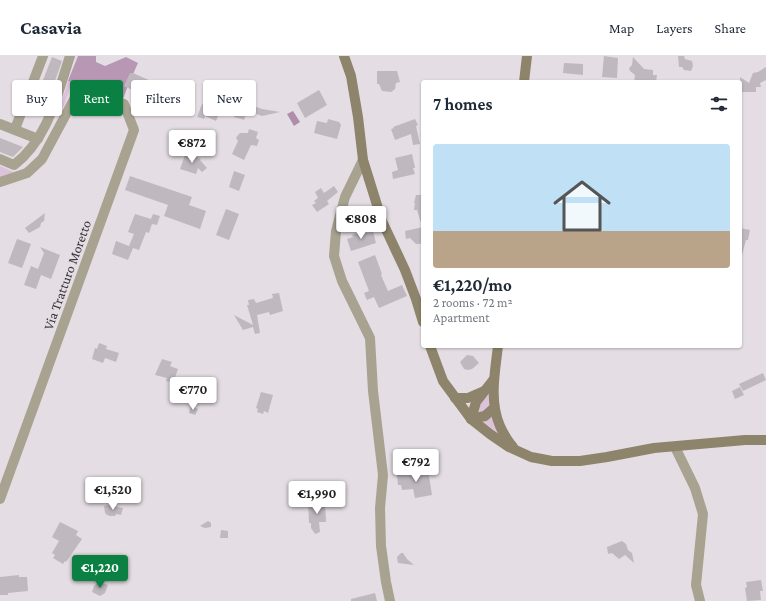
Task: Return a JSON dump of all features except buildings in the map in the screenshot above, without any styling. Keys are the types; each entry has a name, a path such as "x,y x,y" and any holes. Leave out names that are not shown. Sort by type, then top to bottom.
{"street":[{"path":"15,129 43,56"},
{"path":"62,81 70,56"},
{"path":"344,56 351,76 363,160 382,221 405,270 421,315"},
{"path":"524,80 527,56"},
{"name":"Via Tratturo Moretto","path":"0,499 134,130 124,104 79,90 63,120"},
{"path":"0,159 14,165 38,139 50,116"},
{"path":"0,182 27,173 42,159 63,120 53,116"},
{"path":"0,124 38,139"},
{"path":"363,160 345,197 336,230 334,256 342,281 370,338 373,391 383,475 380,508 381,546 390,601"},
{"path":"431,348 443,381 471,419 490,434 531,457 552,461 573,461 607,457 654,448 745,440 766,440"},
{"path":"498,348 494,379 494,408 500,427 513,448"},
{"path":"471,419 476,402 494,379"},
{"path":"455,398 468,398 486,391"},
{"path":"471,419 486,416 494,408"},
{"path":"675,446 695,488 703,514 696,585 700,601"}],"shaded area":[{"path":"78,56 96,56 96,62 105,66 126,57 138,63 123,99 123,80 68,81"},
{"path":"68,81 70,82 70,88 62,108 62,100"},
{"path":"293,111 300,122 294,126 287,114"},
{"path":"0,166 14,172 0,177"},
{"path":"492,391 491,405 479,416 477,411 482,401"},
{"path":"493,415 498,433 483,422"}]}
